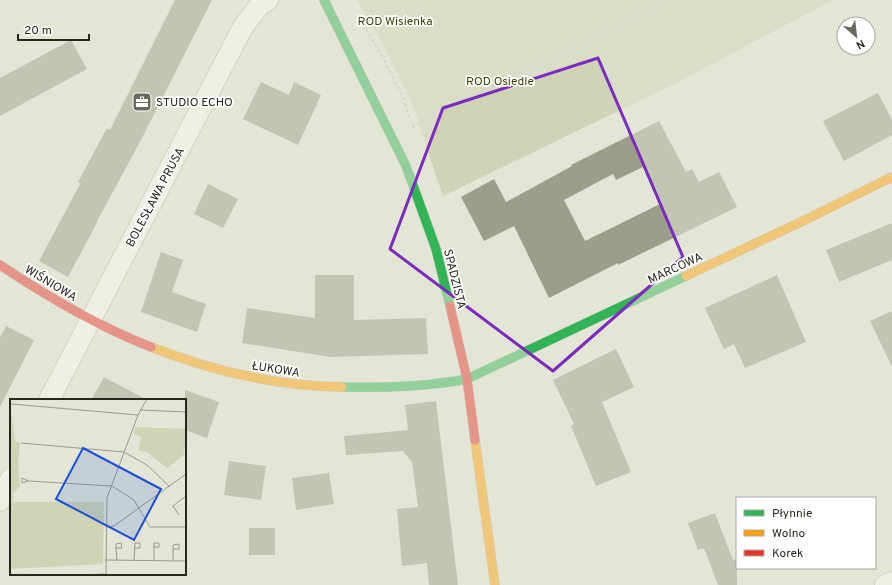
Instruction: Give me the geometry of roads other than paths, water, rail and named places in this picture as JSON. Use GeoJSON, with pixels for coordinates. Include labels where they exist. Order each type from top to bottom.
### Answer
{"type":"FeatureCollection","features":[{"type":"Feature","properties":{"kind":"street","name":"BOLESŁAWA PRUSA"},"geometry":{"type":"LineString","coordinates":[[50,399],[243,27],[260,5],[268,0]]}},
{"type":"Feature","properties":{"kind":"street","name":"SPADZISTA"},"geometry":{"type":"LineString","coordinates":[[324,0],[406,166],[436,249],[467,379],[495,585]]}},
{"type":"Feature","properties":{"kind":"street","name":"MARCOWA"},"geometry":{"type":"LineString","coordinates":[[467,379],[803,221],[892,177]]}},
{"type":"Feature","properties":{"kind":"street","name":"WIŚNIOWA"},"geometry":{"type":"LineString","coordinates":[[0,265],[17,277],[90,321]]}},
{"type":"Feature","properties":{"kind":"street","name":"ŁUKOWA"},"geometry":{"type":"LineString","coordinates":[[90,321],[188,362],[234,374],[280,383],[341,388],[403,386],[467,379]]}},
{"type":"Feature","properties":{"kind":"street"},"geometry":{"type":"LineString","coordinates":[[0,501],[10,480]]}},
{"type":"Feature","properties":{"kind":"street"},"geometry":{"type":"LineString","coordinates":[[885,585],[892,582]]}},
{"type":"Feature","properties":{"kind":"place","name":"STUDIO ECHO"},"geometry":{"type":"Point","coordinates":[142,102]}},
{"type":"Feature","properties":{"kind":"park label","name":"ROD Wisienka"},"geometry":{"type":"Point","coordinates":[395,21]}},
{"type":"Feature","properties":{"kind":"park label","name":"ROD Osiedle"},"geometry":{"type":"Point","coordinates":[500,81]}}]}
